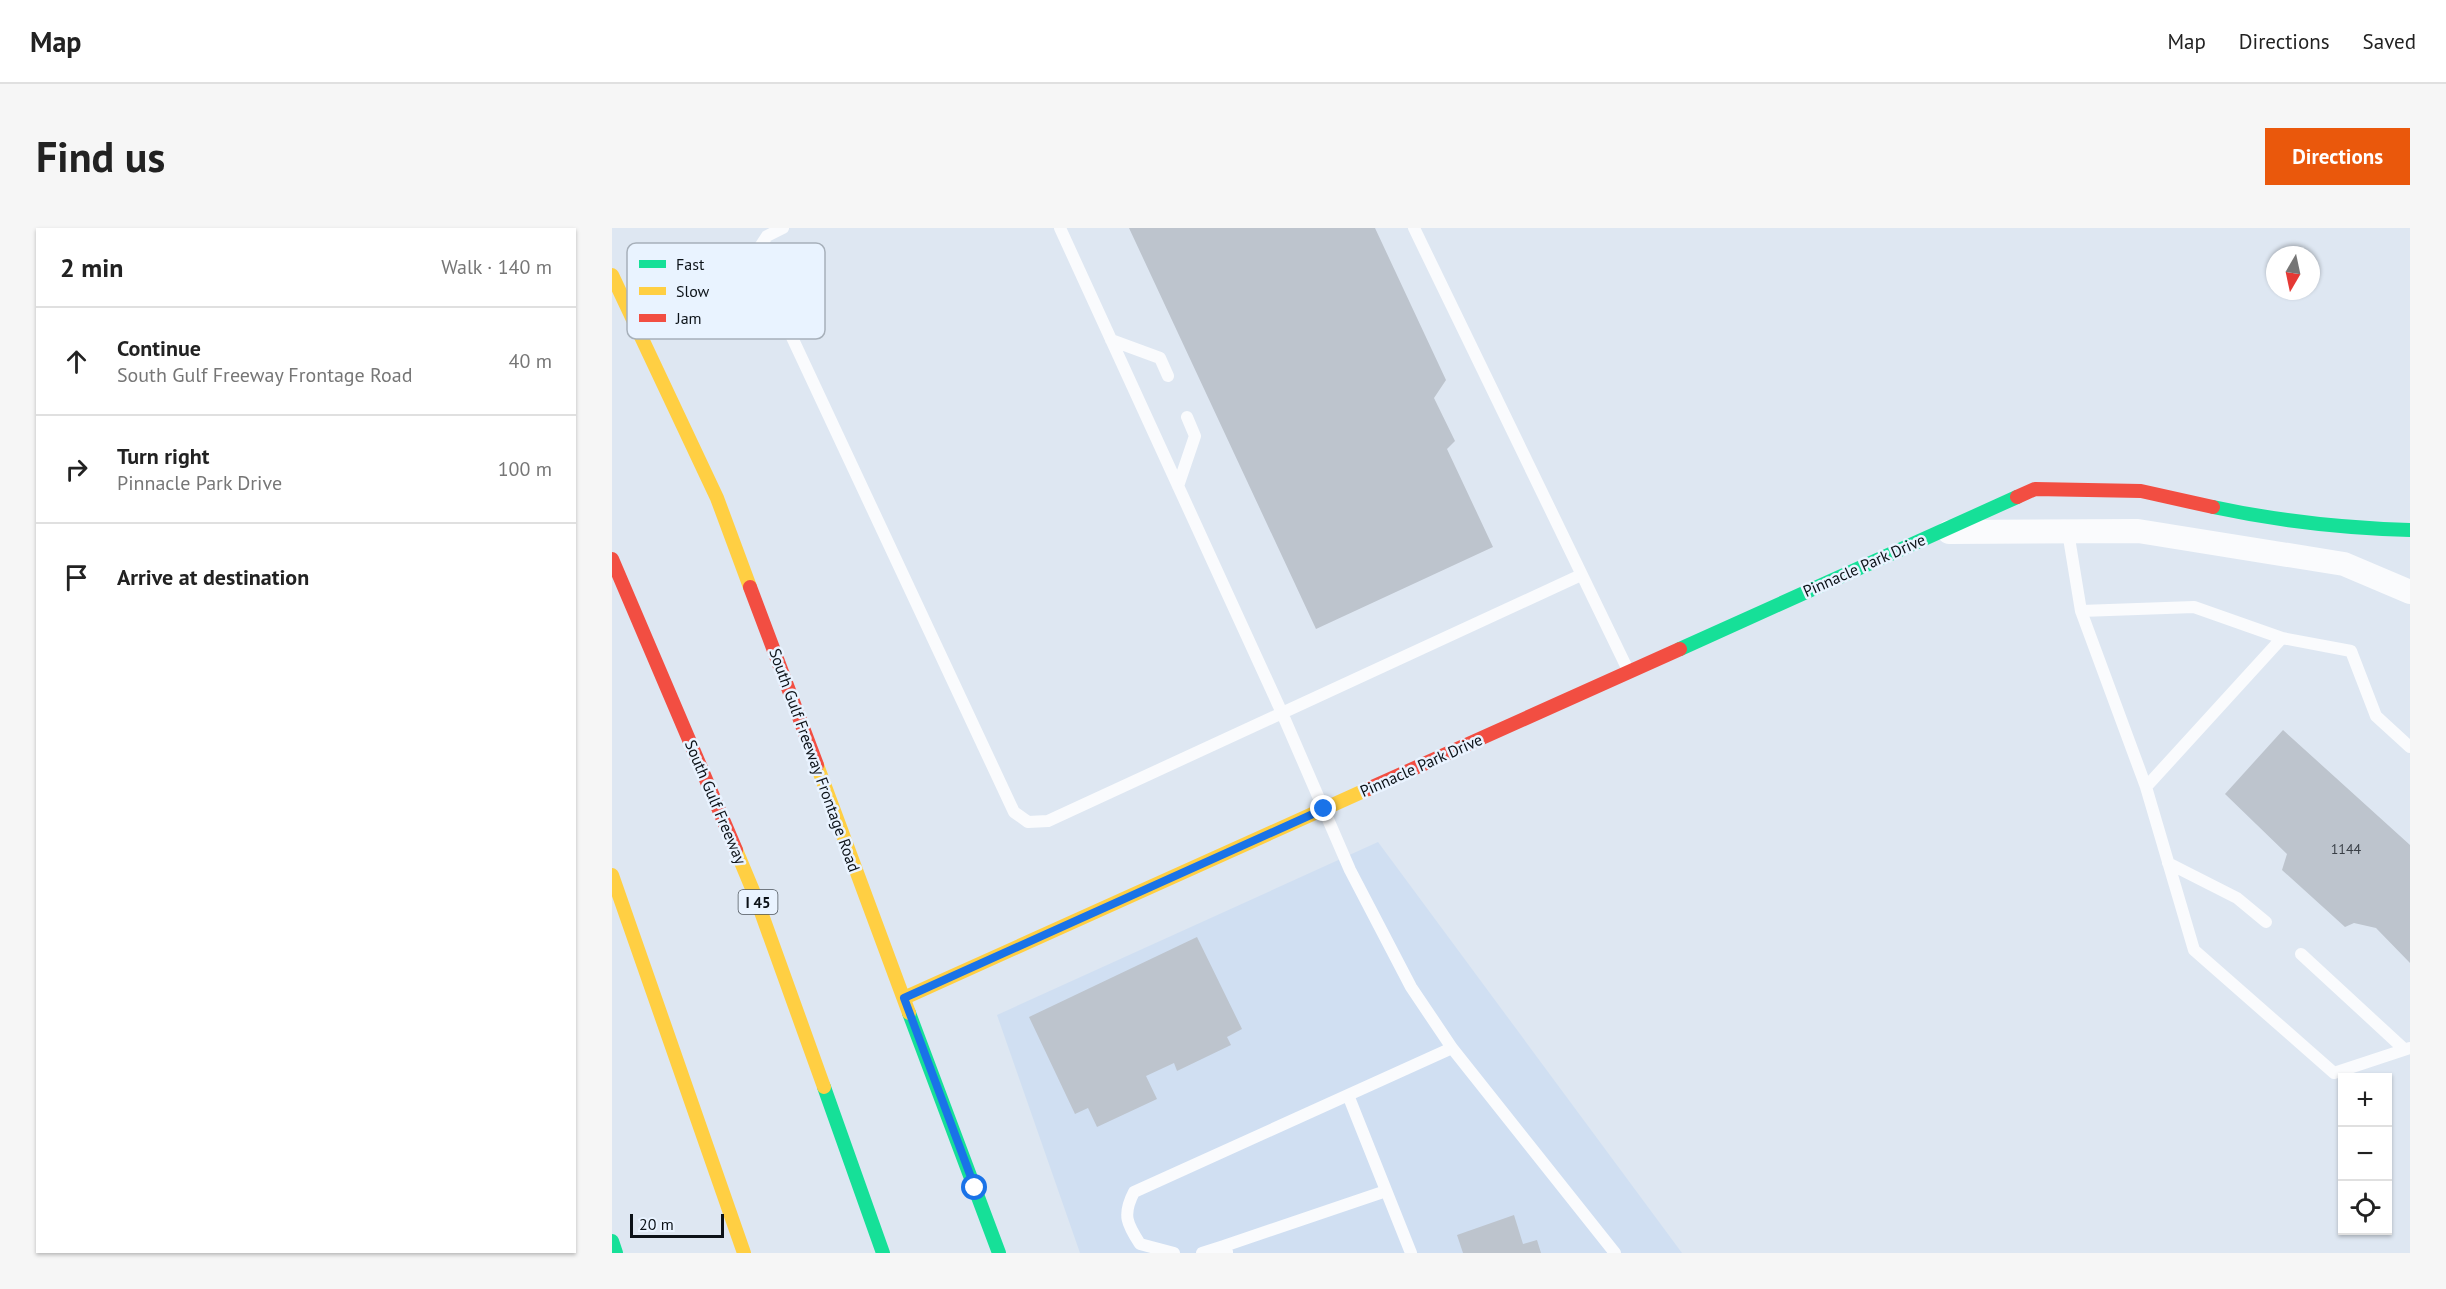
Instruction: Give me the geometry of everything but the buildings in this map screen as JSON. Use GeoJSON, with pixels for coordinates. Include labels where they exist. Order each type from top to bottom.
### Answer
{"type":"FeatureCollection","features":[{"type":"Feature","properties":{"kind":"main road","name":"South Gulf Freeway Frontage Road"},"geometry":{"type":"LineString","coordinates":[[612,275],[627,307]]}},
{"type":"Feature","properties":{"kind":"main road","name":"South Gulf Freeway Frontage Road"},"geometry":{"type":"LineString","coordinates":[[642,339],[717,498],[999,1253]]}},
{"type":"Feature","properties":{"kind":"main road","name":"Pinnacle Park Drive"},"geometry":{"type":"LineString","coordinates":[[904,998],[2035,489],[2141,491],[2270,519],[2368,529],[2410,530]]}},
{"type":"Feature","properties":{"kind":"main road","name":"South Gulf Freeway"},"geometry":{"type":"LineString","coordinates":[[612,559],[756,898],[883,1253]]}},
{"type":"Feature","properties":{"kind":"main road"},"geometry":{"type":"LineString","coordinates":[[612,875],[744,1253]]}},
{"type":"Feature","properties":{"kind":"main road"},"geometry":{"type":"LineString","coordinates":[[612,1241],[616,1253]]}},
{"type":"Feature","properties":{"kind":"street","name":"Pinnacle Park Drive"},"geometry":{"type":"LineString","coordinates":[[1937,532],[2138,531],[2344,564],[2410,592]]}},
{"type":"Feature","properties":{"kind":"lane"},"geometry":{"type":"LineString","coordinates":[[762,243],[767,236],[783,228]]}},
{"type":"Feature","properties":{"kind":"lane"},"geometry":{"type":"LineString","coordinates":[[1060,228],[1282,713],[1350,870],[1411,987],[1452,1048],[1616,1253]]}},
{"type":"Feature","properties":{"kind":"lane"},"geometry":{"type":"LineString","coordinates":[[1414,228],[1628,671]]}},
{"type":"Feature","properties":{"kind":"lane"},"geometry":{"type":"LineString","coordinates":[[793,339],[1014,812],[1028,822],[1048,821],[1581,575]]}},
{"type":"Feature","properties":{"kind":"lane"},"geometry":{"type":"LineString","coordinates":[[1111,340],[1160,358],[1168,376]]}},
{"type":"Feature","properties":{"kind":"lane"},"geometry":{"type":"LineString","coordinates":[[1178,486],[1195,436],[1187,417]]}},
{"type":"Feature","properties":{"kind":"lane"},"geometry":{"type":"LineString","coordinates":[[2068,532],[2081,611],[2146,787],[2194,950],[2334,1073],[2407,1048],[2301,954]]}},
{"type":"Feature","properties":{"kind":"lane"},"geometry":{"type":"LineString","coordinates":[[2081,611],[2194,607],[2282,638],[2351,651],[2376,716],[2410,747]]}},
{"type":"Feature","properties":{"kind":"lane"},"geometry":{"type":"LineString","coordinates":[[2146,787],[2282,638]]}},
{"type":"Feature","properties":{"kind":"lane"},"geometry":{"type":"LineString","coordinates":[[2168,863],[2237,898],[2266,922]]}},
{"type":"Feature","properties":{"kind":"lane"},"geometry":{"type":"LineString","coordinates":[[1174,1253],[1140,1244],[1127,1224],[1127,1205],[1134,1192],[1452,1048]]}},
{"type":"Feature","properties":{"kind":"lane"},"geometry":{"type":"LineString","coordinates":[[1348,1095],[1412,1253]]}},
{"type":"Feature","properties":{"kind":"lane"},"geometry":{"type":"LineString","coordinates":[[1202,1253],[1226,1250],[1386,1191]]}},
{"type":"Feature","properties":{"kind":"shaded area"},"geometry":{"type":"Polygon","coordinates":[[[1378,842],[1682,1253],[1080,1253],[997,1015],[1378,842]]]}},
{"type":"Feature","properties":{"kind":"traffic: fast"},"geometry":{"type":"LineString","coordinates":[[1680,649],[2017,497]]}},
{"type":"Feature","properties":{"kind":"traffic: fast"},"geometry":{"type":"LineString","coordinates":[[2213,507],[2311,523],[2410,530]]}},
{"type":"Feature","properties":{"kind":"traffic: fast"},"geometry":{"type":"LineString","coordinates":[[909,1013],[999,1253]]}},
{"type":"Feature","properties":{"kind":"traffic: fast"},"geometry":{"type":"LineString","coordinates":[[824,1087],[883,1253]]}},
{"type":"Feature","properties":{"kind":"traffic: fast"},"geometry":{"type":"LineString","coordinates":[[612,1241],[616,1253]]}},
{"type":"Feature","properties":{"kind":"traffic: slow"},"geometry":{"type":"LineString","coordinates":[[612,275],[627,307]]}},
{"type":"Feature","properties":{"kind":"traffic: slow"},"geometry":{"type":"LineString","coordinates":[[642,339],[717,498],[750,587]]}},
{"type":"Feature","properties":{"kind":"traffic: slow"},"geometry":{"type":"LineString","coordinates":[[817,765],[909,1013]]}},
{"type":"Feature","properties":{"kind":"traffic: slow"},"geometry":{"type":"LineString","coordinates":[[904,998],[1368,789]]}},
{"type":"Feature","properties":{"kind":"traffic: slow"},"geometry":{"type":"LineString","coordinates":[[736,850],[756,898],[824,1087]]}},
{"type":"Feature","properties":{"kind":"traffic: slow"},"geometry":{"type":"LineString","coordinates":[[612,875],[744,1253]]}},
{"type":"Feature","properties":{"kind":"traffic: jam"},"geometry":{"type":"LineString","coordinates":[[2017,497],[2035,489],[2141,491],[2213,507]]}},
{"type":"Feature","properties":{"kind":"traffic: jam"},"geometry":{"type":"LineString","coordinates":[[612,559],[736,850]]}},
{"type":"Feature","properties":{"kind":"traffic: jam"},"geometry":{"type":"LineString","coordinates":[[750,587],[817,765]]}},
{"type":"Feature","properties":{"kind":"traffic: jam"},"geometry":{"type":"LineString","coordinates":[[1368,789],[1680,649]]}},
{"type":"Feature","properties":{"kind":"route"},"geometry":{"type":"LineString","coordinates":[[975,1188],[904,998],[1324,809]]}}]}
